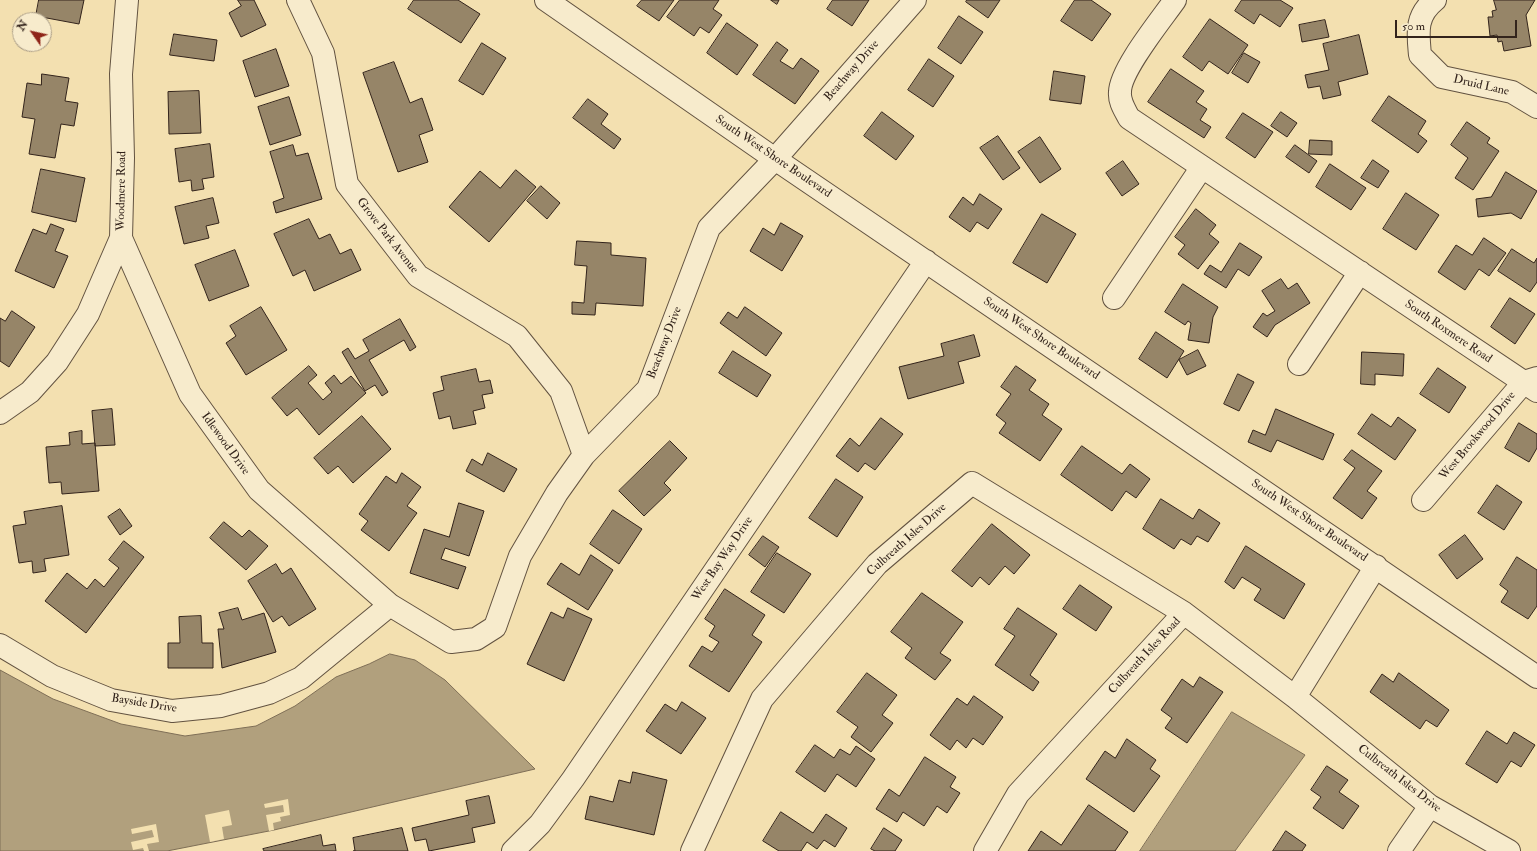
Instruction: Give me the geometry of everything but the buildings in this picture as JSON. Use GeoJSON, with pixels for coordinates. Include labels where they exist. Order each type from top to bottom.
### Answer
{"type":"FeatureCollection","features":[{"type":"Feature","properties":{"kind":"street","name":"Woodmere Road"},"geometry":{"type":"LineString","coordinates":[[0,413],[30,392],[57,362],[88,314],[121,238],[123,158],[121,74],[127,0]]}},
{"type":"Feature","properties":{"kind":"street","name":"Grove Park Avenue"},"geometry":{"type":"LineString","coordinates":[[298,0],[323,53],[347,184],[418,276],[517,336],[561,391],[584,454]]}},
{"type":"Feature","properties":{"kind":"street","name":"South West Shore Boulevard"},"geometry":{"type":"LineString","coordinates":[[546,0],[775,159],[1376,566],[1537,677]]}},
{"type":"Feature","properties":{"kind":"street","name":"Beachway Drive"},"geometry":{"type":"LineString","coordinates":[[390,605],[451,642],[476,639],[495,627],[520,556],[557,493],[584,454],[648,389],[709,228],[775,159],[915,0]]}},
{"type":"Feature","properties":{"kind":"street","name":"South Roxmere Road"},"geometry":{"type":"LineString","coordinates":[[1175,0],[1125,72],[1120,91],[1121,103],[1129,118],[1360,272],[1533,384]]}},
{"type":"Feature","properties":{"kind":"street","name":"Druid Lane"},"geometry":{"type":"LineString","coordinates":[[1435,0],[1426,7],[1418,28],[1420,55],[1442,77],[1512,92],[1537,107]]}},
{"type":"Feature","properties":{"kind":"street"},"geometry":{"type":"LineString","coordinates":[[1114,298],[1202,166]]}},
{"type":"Feature","properties":{"kind":"street","name":"Idlewood Drive"},"geometry":{"type":"LineString","coordinates":[[121,238],[190,394],[259,490],[390,605]]}},
{"type":"Feature","properties":{"kind":"street","name":"West Bay Way Drive"},"geometry":{"type":"LineString","coordinates":[[513,851],[540,824],[573,779],[926,261]]}},
{"type":"Feature","properties":{"kind":"street"},"geometry":{"type":"LineString","coordinates":[[1299,364],[1360,272]]}},
{"type":"Feature","properties":{"kind":"street","name":"West Brookwood Drive"},"geometry":{"type":"LineString","coordinates":[[1423,500],[1533,384]]}},
{"type":"Feature","properties":{"kind":"street","name":"Culbreath Isles Drive"},"geometry":{"type":"LineString","coordinates":[[692,851],[762,699],[877,564],[972,483],[1184,613]]}},
{"type":"Feature","properties":{"kind":"street"},"geometry":{"type":"LineString","coordinates":[[1296,697],[1376,566]]}},
{"type":"Feature","properties":{"kind":"street","name":"Bayside Drive"},"geometry":{"type":"LineString","coordinates":[[0,645],[52,676],[111,700],[172,711],[221,706],[269,693],[301,678],[390,605]]}},
{"type":"Feature","properties":{"kind":"street","name":"Culbreath Isles Road"},"geometry":{"type":"LineString","coordinates":[[985,851],[1018,794],[1184,613],[1296,697]]}},
{"type":"Feature","properties":{"kind":"street","name":"Culbreath Isles Drive"},"geometry":{"type":"LineString","coordinates":[[1296,697],[1430,806],[1509,851]]}},
{"type":"Feature","properties":{"kind":"street"},"geometry":{"type":"LineString","coordinates":[[1399,851],[1430,806]]}},
{"type":"Feature","properties":{"kind":"shaded area"},"geometry":{"type":"Polygon","coordinates":[[[390,654],[415,660],[445,680],[535,769],[274,830],[167,851],[0,851],[0,670],[53,699],[121,724],[185,736],[256,726],[295,706],[336,677],[390,654]]]}},
{"type":"Feature","properties":{"kind":"shaded area"},"geometry":{"type":"Polygon","coordinates":[[[1232,712],[1305,755],[1235,851],[1140,851],[1232,712]]]}},
{"type":"Feature","properties":{"kind":"pier"},"geometry":{"type":"Polygon","coordinates":[[[288,799],[290,815],[280,817],[281,821],[273,823],[274,830],[269,831],[266,815],[284,812],[283,805],[265,808],[264,804],[288,799]]]}},
{"type":"Feature","properties":{"kind":"pier"},"geometry":{"type":"Polygon","coordinates":[[[229,810],[232,825],[222,827],[224,839],[210,842],[205,815],[229,810]]]}},
{"type":"Feature","properties":{"kind":"pier"},"geometry":{"type":"Polygon","coordinates":[[[156,824],[159,842],[147,844],[149,851],[144,851],[143,848],[133,850],[131,842],[154,837],[152,830],[132,834],[131,829],[156,824]]]}}]}
